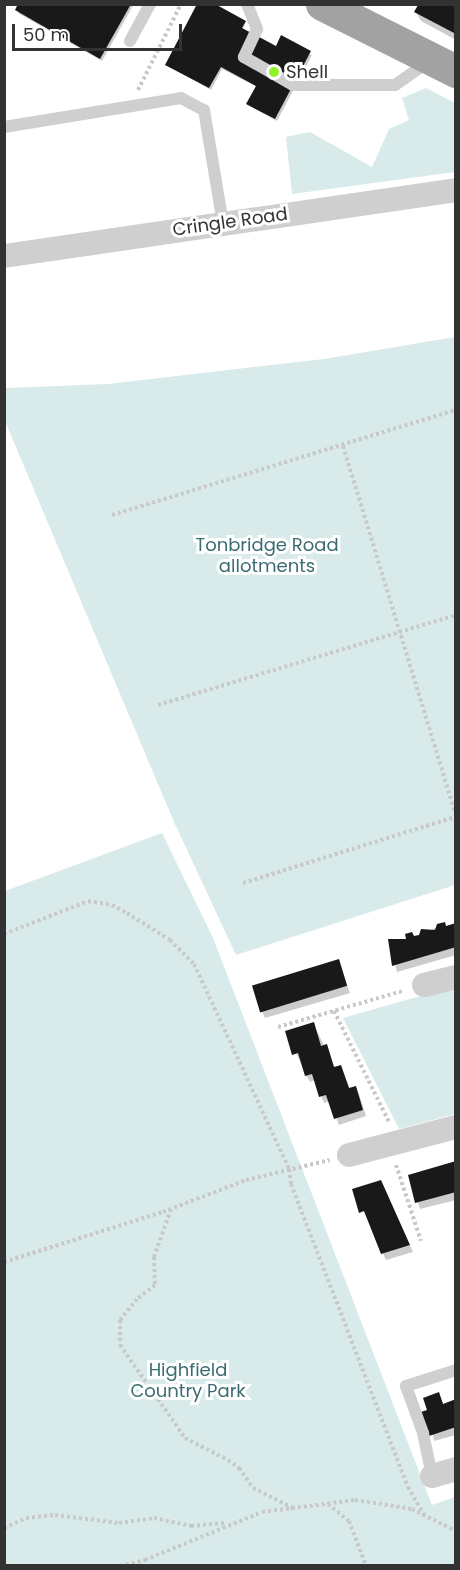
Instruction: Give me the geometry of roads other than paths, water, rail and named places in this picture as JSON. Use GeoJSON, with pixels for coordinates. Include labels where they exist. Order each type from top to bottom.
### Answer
{"type":"FeatureCollection","features":[{"type":"Feature","properties":{"kind":"highway"},"geometry":{"type":"LineString","coordinates":[[322,4],[444,65]]}},
{"type":"Feature","properties":{"kind":"street","name":"Cringle Road"},"geometry":{"type":"LineString","coordinates":[[4,256],[456,190]]}},
{"type":"Feature","properties":{"kind":"street"},"geometry":{"type":"LineString","coordinates":[[424,985],[456,977]]}},
{"type":"Feature","properties":{"kind":"street"},"geometry":{"type":"LineString","coordinates":[[349,1155],[456,1127]]}},
{"type":"Feature","properties":{"kind":"street"},"geometry":{"type":"LineString","coordinates":[[432,1476],[456,1469]]}},
{"type":"Feature","properties":{"kind":"lane"},"geometry":{"type":"LineString","coordinates":[[130,40],[150,4]]}},
{"type":"Feature","properties":{"kind":"lane"},"geometry":{"type":"LineString","coordinates":[[247,4],[257,29],[244,57],[293,85],[395,85],[444,65]]}},
{"type":"Feature","properties":{"kind":"lane"},"geometry":{"type":"LineString","coordinates":[[4,127],[181,98],[204,110],[223,223]]}},
{"type":"Feature","properties":{"kind":"lane"},"geometry":{"type":"LineString","coordinates":[[432,1476],[423,1433],[406,1386],[456,1370]]}},
{"type":"Feature","properties":{"kind":"place","name":"Shell"},"geometry":{"type":"Point","coordinates":[274,72]}},
{"type":"Feature","properties":{"kind":"park label","name":"Tonbridge Road allotments"},"geometry":{"type":"Point","coordinates":[267,556]}},
{"type":"Feature","properties":{"kind":"park label","name":"Highfield Country Park"},"geometry":{"type":"Point","coordinates":[188,1381]}}]}
